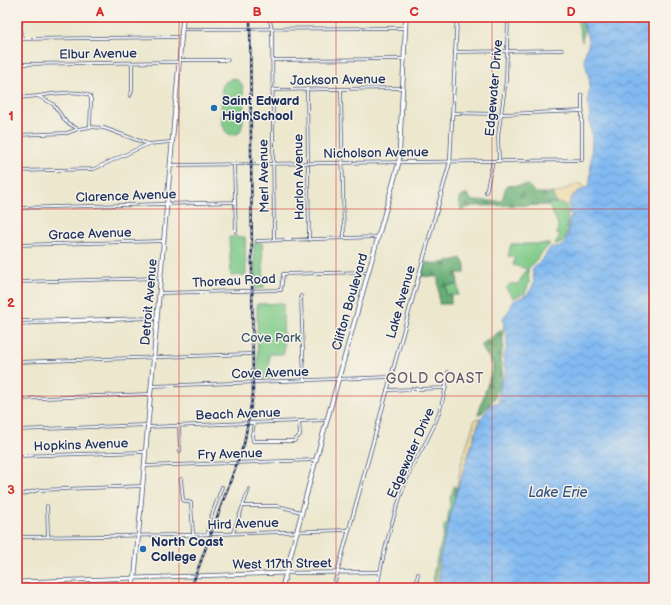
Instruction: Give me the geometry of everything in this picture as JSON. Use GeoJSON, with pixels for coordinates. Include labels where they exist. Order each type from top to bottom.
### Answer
{"type":"FeatureCollection","features":[{"type":"Feature","properties":{"kind":"main road","name":"Detroit Avenue"},"geometry":{"type":"LineString","coordinates":[[132,588],[135,578],[139,535],[183,17]]}},
{"type":"Feature","properties":{"kind":"main road","name":"Clifton Boulevard"},"geometry":{"type":"LineString","coordinates":[[282,588],[301,512],[399,162],[406,17]]}},
{"type":"Feature","properties":{"kind":"main road","name":"West 117th Street"},"geometry":{"type":"LineString","coordinates":[[17,582],[286,573]]}},
{"type":"Feature","properties":{"kind":"street"},"geometry":{"type":"LineString","coordinates":[[17,120],[19,64],[18,39],[21,17]]}},
{"type":"Feature","properties":{"kind":"street","name":"Merl Avenue"},"geometry":{"type":"LineString","coordinates":[[269,17],[272,29],[274,240]]}},
{"type":"Feature","properties":{"kind":"street","name":"Lake Avenue"},"geometry":{"type":"LineString","coordinates":[[333,588],[386,390],[450,162],[457,17]]}},
{"type":"Feature","properties":{"kind":"street","name":"Edgewater Drive"},"geometry":{"type":"LineString","coordinates":[[499,160],[498,136],[506,80],[508,17]]}},
{"type":"Feature","properties":{"kind":"street"},"geometry":{"type":"LineString","coordinates":[[182,29],[406,28]]}},
{"type":"Feature","properties":{"kind":"street"},"geometry":{"type":"LineString","coordinates":[[18,39],[182,37]]}},
{"type":"Feature","properties":{"kind":"street"},"geometry":{"type":"LineString","coordinates":[[455,52],[562,50]]}},
{"type":"Feature","properties":{"kind":"street"},"geometry":{"type":"LineString","coordinates":[[272,60],[404,59]]}},
{"type":"Feature","properties":{"kind":"street","name":"Elbur Avenue"},"geometry":{"type":"LineString","coordinates":[[19,64],[228,60]]}},
{"type":"Feature","properties":{"kind":"street"},"geometry":{"type":"LineString","coordinates":[[130,96],[132,91],[132,63]]}},
{"type":"Feature","properties":{"kind":"street","name":"Jackson Avenue"},"geometry":{"type":"LineString","coordinates":[[272,90],[403,88]]}},
{"type":"Feature","properties":{"kind":"street","name":"Harlon Avenue"},"geometry":{"type":"LineString","coordinates":[[307,89],[309,240]]}},
{"type":"Feature","properties":{"kind":"street"},"geometry":{"type":"LineString","coordinates":[[341,89],[344,238]]}},
{"type":"Feature","properties":{"kind":"street"},"geometry":{"type":"LineString","coordinates":[[18,98],[48,94],[86,93],[90,96],[91,100],[90,127]]}},
{"type":"Feature","properties":{"kind":"street"},"geometry":{"type":"LineString","coordinates":[[48,94],[48,101]]}},
{"type":"Feature","properties":{"kind":"street"},"geometry":{"type":"LineString","coordinates":[[452,113],[500,114],[583,111],[582,95]]}},
{"type":"Feature","properties":{"kind":"street"},"geometry":{"type":"LineString","coordinates":[[38,96],[53,104],[71,126],[78,129]]}},
{"type":"Feature","properties":{"kind":"street","name":"Nicholson Avenue"},"geometry":{"type":"LineString","coordinates":[[170,166],[499,160],[582,160],[583,111]]}},
{"type":"Feature","properties":{"kind":"street"},"geometry":{"type":"LineString","coordinates":[[70,132],[71,126]]}},
{"type":"Feature","properties":{"kind":"street"},"geometry":{"type":"LineString","coordinates":[[17,135],[70,132],[90,127],[114,130],[148,144]]}},
{"type":"Feature","properties":{"kind":"street"},"geometry":{"type":"LineString","coordinates":[[17,171],[94,169],[148,144],[173,142]]}},
{"type":"Feature","properties":{"kind":"street"},"geometry":{"type":"LineString","coordinates":[[486,192],[493,161]]}},
{"type":"Feature","properties":{"kind":"street"},"geometry":{"type":"LineString","coordinates":[[234,165],[236,232]]}},
{"type":"Feature","properties":{"kind":"street","name":"Clarence Avenue"},"geometry":{"type":"LineString","coordinates":[[17,208],[235,202]]}},
{"type":"Feature","properties":{"kind":"street"},"geometry":{"type":"LineString","coordinates":[[257,241],[378,237]]}},
{"type":"Feature","properties":{"kind":"street","name":"Grace Avenue"},"geometry":{"type":"LineString","coordinates":[[17,245],[164,241]]}},
{"type":"Feature","properties":{"kind":"street","name":"Thoreau Road"},"geometry":{"type":"LineString","coordinates":[[159,293],[281,290],[283,274],[368,272]]}},
{"type":"Feature","properties":{"kind":"street"},"geometry":{"type":"LineString","coordinates":[[17,282],[160,278]]}},
{"type":"Feature","properties":{"kind":"street"},"geometry":{"type":"LineString","coordinates":[[301,296],[304,380]]}},
{"type":"Feature","properties":{"kind":"street"},"geometry":{"type":"LineString","coordinates":[[17,322],[68,322],[138,318]]}},
{"type":"Feature","properties":{"kind":"street"},"geometry":{"type":"LineString","coordinates":[[17,322],[68,319],[157,318]]}},
{"type":"Feature","properties":{"kind":"street"},"geometry":{"type":"LineString","coordinates":[[17,362],[250,354]]}},
{"type":"Feature","properties":{"kind":"street","name":"Edgewater Drive"},"geometry":{"type":"LineString","coordinates":[[377,588],[401,496],[410,472],[435,424],[446,388],[448,372]]}},
{"type":"Feature","properties":{"kind":"street","name":"Cove Avenue"},"geometry":{"type":"LineString","coordinates":[[152,386],[390,377]]}},
{"type":"Feature","properties":{"kind":"street"},"geometry":{"type":"LineString","coordinates":[[386,390],[446,388]]}},
{"type":"Feature","properties":{"kind":"street"},"geometry":{"type":"LineString","coordinates":[[17,399],[151,394]]}},
{"type":"Feature","properties":{"kind":"street","name":"Beach Avenue"},"geometry":{"type":"LineString","coordinates":[[17,430],[179,426],[328,420]]}},
{"type":"Feature","properties":{"kind":"street"},"geometry":{"type":"LineString","coordinates":[[254,423],[252,436],[256,442],[296,441],[300,435],[299,421]]}},
{"type":"Feature","properties":{"kind":"street"},"geometry":{"type":"LineString","coordinates":[[179,426],[180,451]]}},
{"type":"Feature","properties":{"kind":"street","name":"Hopkins Avenue"},"geometry":{"type":"LineString","coordinates":[[17,456],[146,452]]}},
{"type":"Feature","properties":{"kind":"street","name":"Fry Avenue"},"geometry":{"type":"LineString","coordinates":[[145,466],[316,460]]}},
{"type":"Feature","properties":{"kind":"street"},"geometry":{"type":"LineString","coordinates":[[181,479],[183,500],[191,502],[193,534]]}},
{"type":"Feature","properties":{"kind":"street"},"geometry":{"type":"LineString","coordinates":[[17,496],[38,490],[143,486]]}},
{"type":"Feature","properties":{"kind":"street"},"geometry":{"type":"LineString","coordinates":[[208,534],[209,522],[222,487]]}},
{"type":"Feature","properties":{"kind":"street"},"geometry":{"type":"LineString","coordinates":[[233,533],[249,489]]}},
{"type":"Feature","properties":{"kind":"street"},"geometry":{"type":"LineString","coordinates":[[47,506],[48,536]]}},
{"type":"Feature","properties":{"kind":"street"},"geometry":{"type":"LineString","coordinates":[[243,506],[278,506],[301,512]]}},
{"type":"Feature","properties":{"kind":"street","name":"Hird Avenue"},"geometry":{"type":"LineString","coordinates":[[17,537],[348,530]]}},
{"type":"Feature","properties":{"kind":"street","name":"West 117th Street"},"geometry":{"type":"LineString","coordinates":[[286,573],[380,572]]}},
{"type":"Feature","properties":{"kind":"street"},"geometry":{"type":"LineString","coordinates":[[415,588],[418,574]]}},
{"type":"Feature","properties":{"kind":"green space"},"geometry":{"type":"Polygon","coordinates":[[[577,17],[581,17],[584,29],[582,42],[577,17]]]}},
{"type":"Feature","properties":{"kind":"green space"},"geometry":{"type":"Polygon","coordinates":[[[232,78],[238,80],[242,85],[244,102],[241,130],[239,133],[232,135],[227,132],[224,127],[221,111],[222,88],[224,83],[232,78]]]}},
{"type":"Feature","properties":{"kind":"green space"},"geometry":{"type":"Polygon","coordinates":[[[528,185],[536,193],[552,193],[557,203],[548,203],[548,205],[473,206],[461,210],[459,198],[467,194],[472,201],[502,201],[506,186],[528,185]]]}},
{"type":"Feature","properties":{"kind":"green space"},"geometry":{"type":"Polygon","coordinates":[[[548,203],[565,204],[568,224],[566,235],[562,243],[555,244],[560,235],[556,234],[558,230],[557,222],[548,203]]]}},
{"type":"Feature","properties":{"kind":"green space"},"geometry":{"type":"Polygon","coordinates":[[[229,237],[245,237],[246,275],[231,276],[229,237]]]}},
{"type":"Feature","properties":{"kind":"green space"},"geometry":{"type":"Polygon","coordinates":[[[254,243],[262,243],[264,288],[255,289],[254,243]]]}},
{"type":"Feature","properties":{"kind":"green space"},"geometry":{"type":"Polygon","coordinates":[[[511,244],[550,244],[528,269],[529,283],[525,293],[513,298],[506,288],[510,284],[518,284],[527,269],[513,265],[515,258],[508,256],[511,244]]]}},
{"type":"Feature","properties":{"kind":"green space"},"geometry":{"type":"Polygon","coordinates":[[[461,258],[465,265],[465,273],[457,273],[458,285],[446,285],[446,295],[451,295],[451,304],[439,304],[438,277],[421,276],[425,262],[448,262],[461,258]]]}},
{"type":"Feature","properties":{"kind":"green space"},"geometry":{"type":"Polygon","coordinates":[[[446,285],[458,285],[458,295],[446,295],[446,285]]]}},
{"type":"Feature","properties":{"kind":"green space","name":"Cove Park"},"geometry":{"type":"Polygon","coordinates":[[[283,303],[284,354],[269,354],[269,379],[258,379],[257,304],[283,303]]]}},
{"type":"Feature","properties":{"kind":"green space"},"geometry":{"type":"Polygon","coordinates":[[[503,329],[503,347],[500,360],[503,373],[495,398],[482,413],[478,414],[493,367],[482,347],[482,344],[503,329]]]}},
{"type":"Feature","properties":{"kind":"green space"},"geometry":{"type":"Polygon","coordinates":[[[454,486],[456,487],[454,500],[439,562],[435,588],[433,588],[434,569],[444,533],[444,525],[447,525],[451,494],[454,486]]]}},
{"type":"Feature","properties":{"kind":"sand"},"geometry":{"type":"Polygon","coordinates":[[[577,184],[582,184],[585,188],[573,195],[569,205],[557,203],[552,193],[557,193],[577,184]]]}},
{"type":"Feature","properties":{"kind":"sand"},"geometry":{"type":"Polygon","coordinates":[[[475,419],[480,419],[455,497],[461,463],[475,419]]]}},
{"type":"Feature","properties":{"kind":"sand"},"geometry":{"type":"Polygon","coordinates":[[[440,556],[438,588],[435,588],[437,567],[440,556]]]}},
{"type":"Feature","properties":{"kind":"water","name":"Lake Erie"},"geometry":{"type":"Polygon","coordinates":[[[581,17],[654,17],[654,588],[438,588],[440,556],[455,497],[479,422],[491,404],[505,401],[498,400],[501,383],[506,372],[503,357],[507,348],[507,335],[504,328],[503,318],[511,308],[512,302],[531,290],[534,281],[533,268],[543,259],[551,247],[558,248],[564,245],[568,234],[570,217],[573,216],[569,213],[569,203],[576,193],[588,187],[590,183],[592,141],[588,99],[590,82],[584,58],[589,42],[581,17]]]}},
{"type":"Feature","properties":{"kind":"railway"},"geometry":{"type":"LineString","coordinates":[[191,588],[244,444],[253,394],[250,17]]}},
{"type":"Feature","properties":{"kind":"place","name":"Saint Edward High School"},"geometry":{"type":"Point","coordinates":[214,108]}},
{"type":"Feature","properties":{"kind":"place","name":"North Coast College"},"geometry":{"type":"Point","coordinates":[143,549]}},
{"type":"Feature","properties":{"kind":"district","name":"GOLD COAST"},"geometry":{"type":"Point","coordinates":[435,378]}}]}
